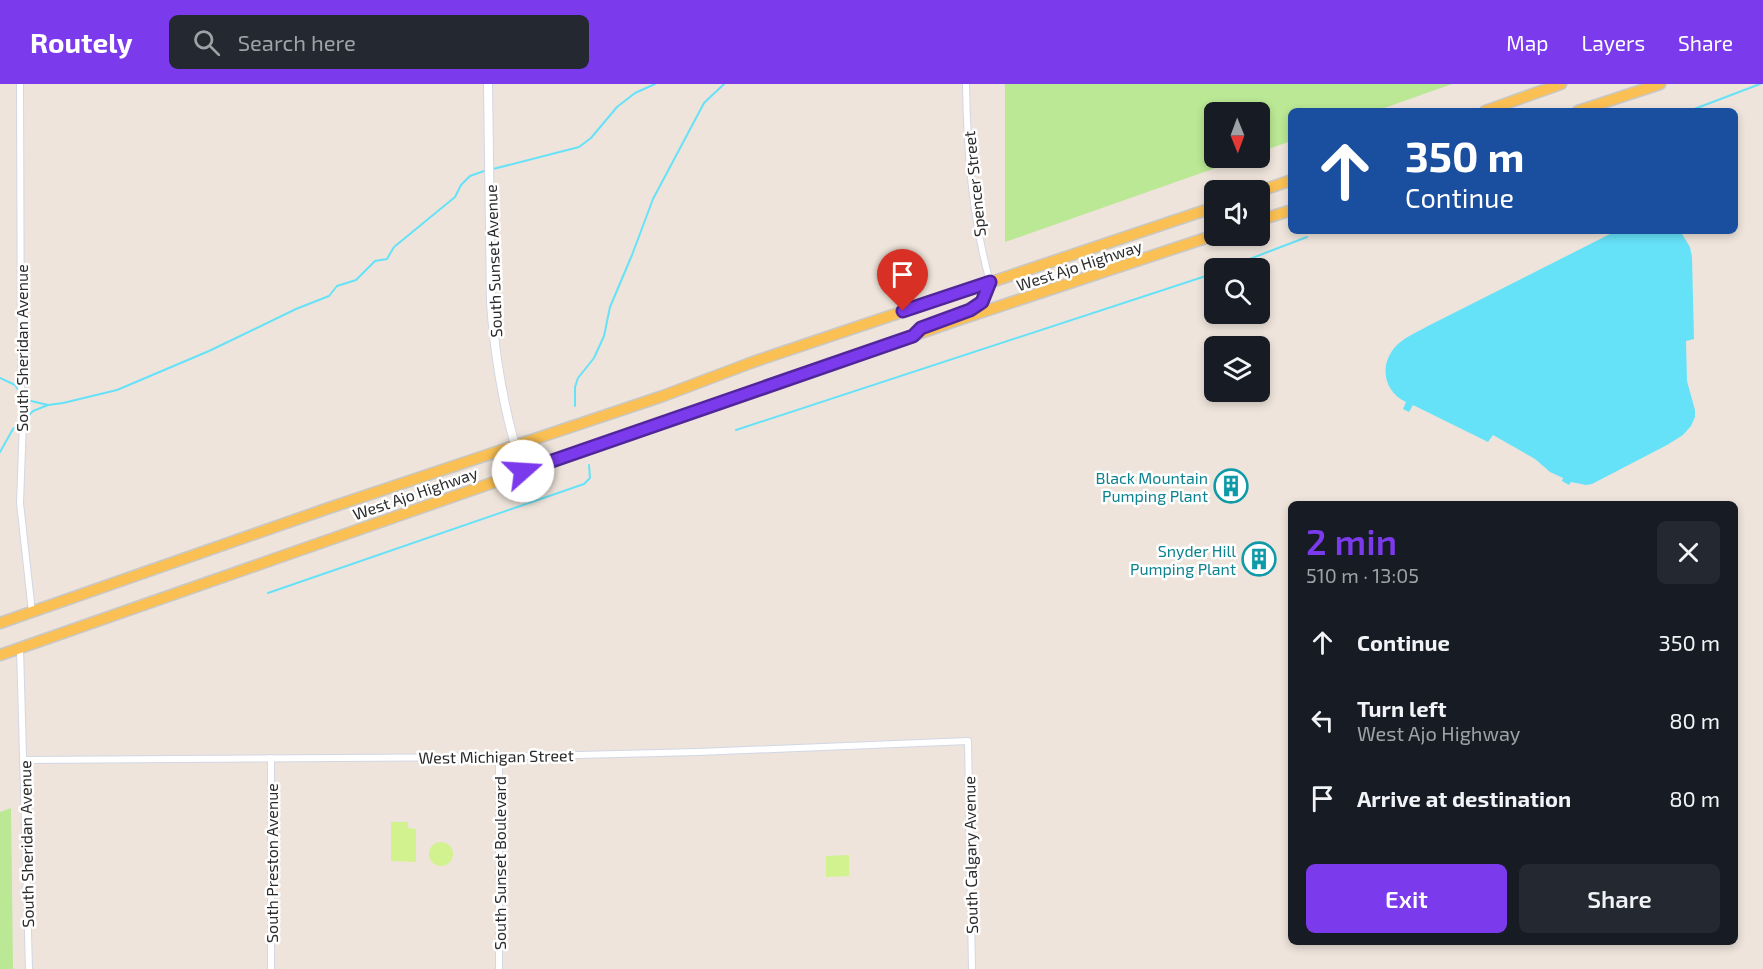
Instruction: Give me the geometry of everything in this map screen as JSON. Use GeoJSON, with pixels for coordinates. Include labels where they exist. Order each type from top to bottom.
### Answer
{"type":"FeatureCollection","features":[{"type":"Feature","properties":{"kind":"main road"},"geometry":{"type":"LineString","coordinates":[[1493,108],[1561,84]]}},
{"type":"Feature","properties":{"kind":"main road"},"geometry":{"type":"LineString","coordinates":[[1587,108],[1660,84]]}},
{"type":"Feature","properties":{"kind":"main road"},"geometry":{"type":"LineString","coordinates":[[1270,188],[1288,181]]}},
{"type":"Feature","properties":{"kind":"main road","name":"West Ajo Highway"},"geometry":{"type":"LineString","coordinates":[[0,623],[315,512],[663,396],[753,362],[1204,211]]}},
{"type":"Feature","properties":{"kind":"main road"},"geometry":{"type":"LineString","coordinates":[[1270,217],[1288,211]]}},
{"type":"Feature","properties":{"kind":"main road","name":"West Ajo Highway"},"geometry":{"type":"LineString","coordinates":[[0,655],[913,336],[1204,239]]}},
{"type":"Feature","properties":{"kind":"main road"},"geometry":{"type":"LineString","coordinates":[[913,336],[921,328],[970,310],[982,302],[990,282]]}},
{"type":"Feature","properties":{"kind":"street","name":"South Sheridan Avenue"},"geometry":{"type":"LineString","coordinates":[[20,84],[22,421],[20,503],[32,612]]}},
{"type":"Feature","properties":{"kind":"street","name":"South Sunset Avenue"},"geometry":{"type":"LineString","coordinates":[[488,84],[493,332],[510,433],[523,471]]}},
{"type":"Feature","properties":{"kind":"street","name":"Spencer Street"},"geometry":{"type":"LineString","coordinates":[[966,84],[971,192],[978,235],[990,282]]}},
{"type":"Feature","properties":{"kind":"street","name":"South Sheridan Avenue"},"geometry":{"type":"LineString","coordinates":[[20,648],[29,969]]}},
{"type":"Feature","properties":{"kind":"street","name":"West Michigan Street"},"geometry":{"type":"LineString","coordinates":[[24,760],[499,757],[698,753],[968,741]]}},
{"type":"Feature","properties":{"kind":"street","name":"South Calgary Avenue"},"geometry":{"type":"LineString","coordinates":[[968,741],[972,969]]}},
{"type":"Feature","properties":{"kind":"street","name":"South Sunset Boulevard"},"geometry":{"type":"LineString","coordinates":[[499,757],[499,969]]}},
{"type":"Feature","properties":{"kind":"street","name":"South Preston Avenue"},"geometry":{"type":"LineString","coordinates":[[271,758],[271,969]]}},
{"type":"Feature","properties":{"kind":"green space"},"geometry":{"type":"Polygon","coordinates":[[[1005,84],[1452,84],[1384,108],[1288,108],[1288,142],[1270,148],[1270,102],[1204,102],[1204,168],[1216,168],[1005,242],[1005,84]]]}},
{"type":"Feature","properties":{"kind":"green space"},"geometry":{"type":"Polygon","coordinates":[[[11,808],[13,969],[0,969],[0,812],[11,808]]]}},
{"type":"Feature","properties":{"kind":"green space"},"geometry":{"type":"Polygon","coordinates":[[[391,822],[408,822],[408,828],[416,829],[416,862],[391,861],[391,822]]]}},
{"type":"Feature","properties":{"kind":"green space"},"geometry":{"type":"Polygon","coordinates":[[[441,842],[450,845],[453,854],[450,863],[441,866],[432,863],[429,854],[432,845],[441,842]]]}},
{"type":"Feature","properties":{"kind":"green space"},"geometry":{"type":"Polygon","coordinates":[[[849,855],[849,876],[826,877],[826,856],[849,855]]]}},
{"type":"Feature","properties":{"kind":"water"},"geometry":{"type":"Polygon","coordinates":[[[1610,234],[1682,234],[1690,247],[1692,257],[1694,339],[1686,341],[1687,381],[1695,417],[1683,435],[1667,445],[1592,484],[1571,482],[1569,485],[1562,481],[1563,478],[1550,472],[1535,459],[1493,435],[1488,442],[1413,405],[1409,412],[1403,409],[1406,402],[1392,391],[1388,384],[1386,368],[1388,360],[1398,344],[1426,327],[1610,234]]]}},
{"type":"Feature","properties":{"kind":"waterway"},"geometry":{"type":"LineString","coordinates":[[493,169],[579,147],[591,138],[617,107],[635,93],[655,84]]}},
{"type":"Feature","properties":{"kind":"waterway"},"geometry":{"type":"LineString","coordinates":[[575,406],[575,387],[578,378],[594,358],[604,336],[610,307],[653,199],[704,103],[724,84]]}},
{"type":"Feature","properties":{"kind":"waterway"},"geometry":{"type":"LineString","coordinates":[[1697,108],[1760,84]]}},
{"type":"Feature","properties":{"kind":"waterway"},"geometry":{"type":"LineString","coordinates":[[25,398],[48,405],[117,390],[329,296],[337,286],[356,280],[375,261],[387,259],[394,247],[455,197],[461,185],[470,176],[487,170]]}},
{"type":"Feature","properties":{"kind":"waterway"},"geometry":{"type":"LineString","coordinates":[[1252,258],[1307,237]]}},
{"type":"Feature","properties":{"kind":"waterway"},"geometry":{"type":"LineString","coordinates":[[736,430],[1204,277]]}},
{"type":"Feature","properties":{"kind":"waterway"},"geometry":{"type":"LineString","coordinates":[[0,378],[15,385],[19,391]]}},
{"type":"Feature","properties":{"kind":"waterway"},"geometry":{"type":"LineString","coordinates":[[25,419],[33,411],[48,405]]}},
{"type":"Feature","properties":{"kind":"waterway"},"geometry":{"type":"LineString","coordinates":[[0,452],[13,429],[21,423]]}},
{"type":"Feature","properties":{"kind":"waterway"},"geometry":{"type":"LineString","coordinates":[[268,593],[584,484],[590,478],[589,465]]}},
{"type":"Feature","properties":{"kind":"place","name":"Black Mountain Pumping Plant"},"geometry":{"type":"Point","coordinates":[1231,486]}},
{"type":"Feature","properties":{"kind":"place","name":"Snyder Hill Pumping Plant"},"geometry":{"type":"Point","coordinates":[1259,559]}},
{"type":"Feature","properties":{"kind":"route"},"geometry":{"type":"LineString","coordinates":[[523,471],[913,336],[921,328],[970,310],[982,302],[990,282],[903,311]]}}]}
